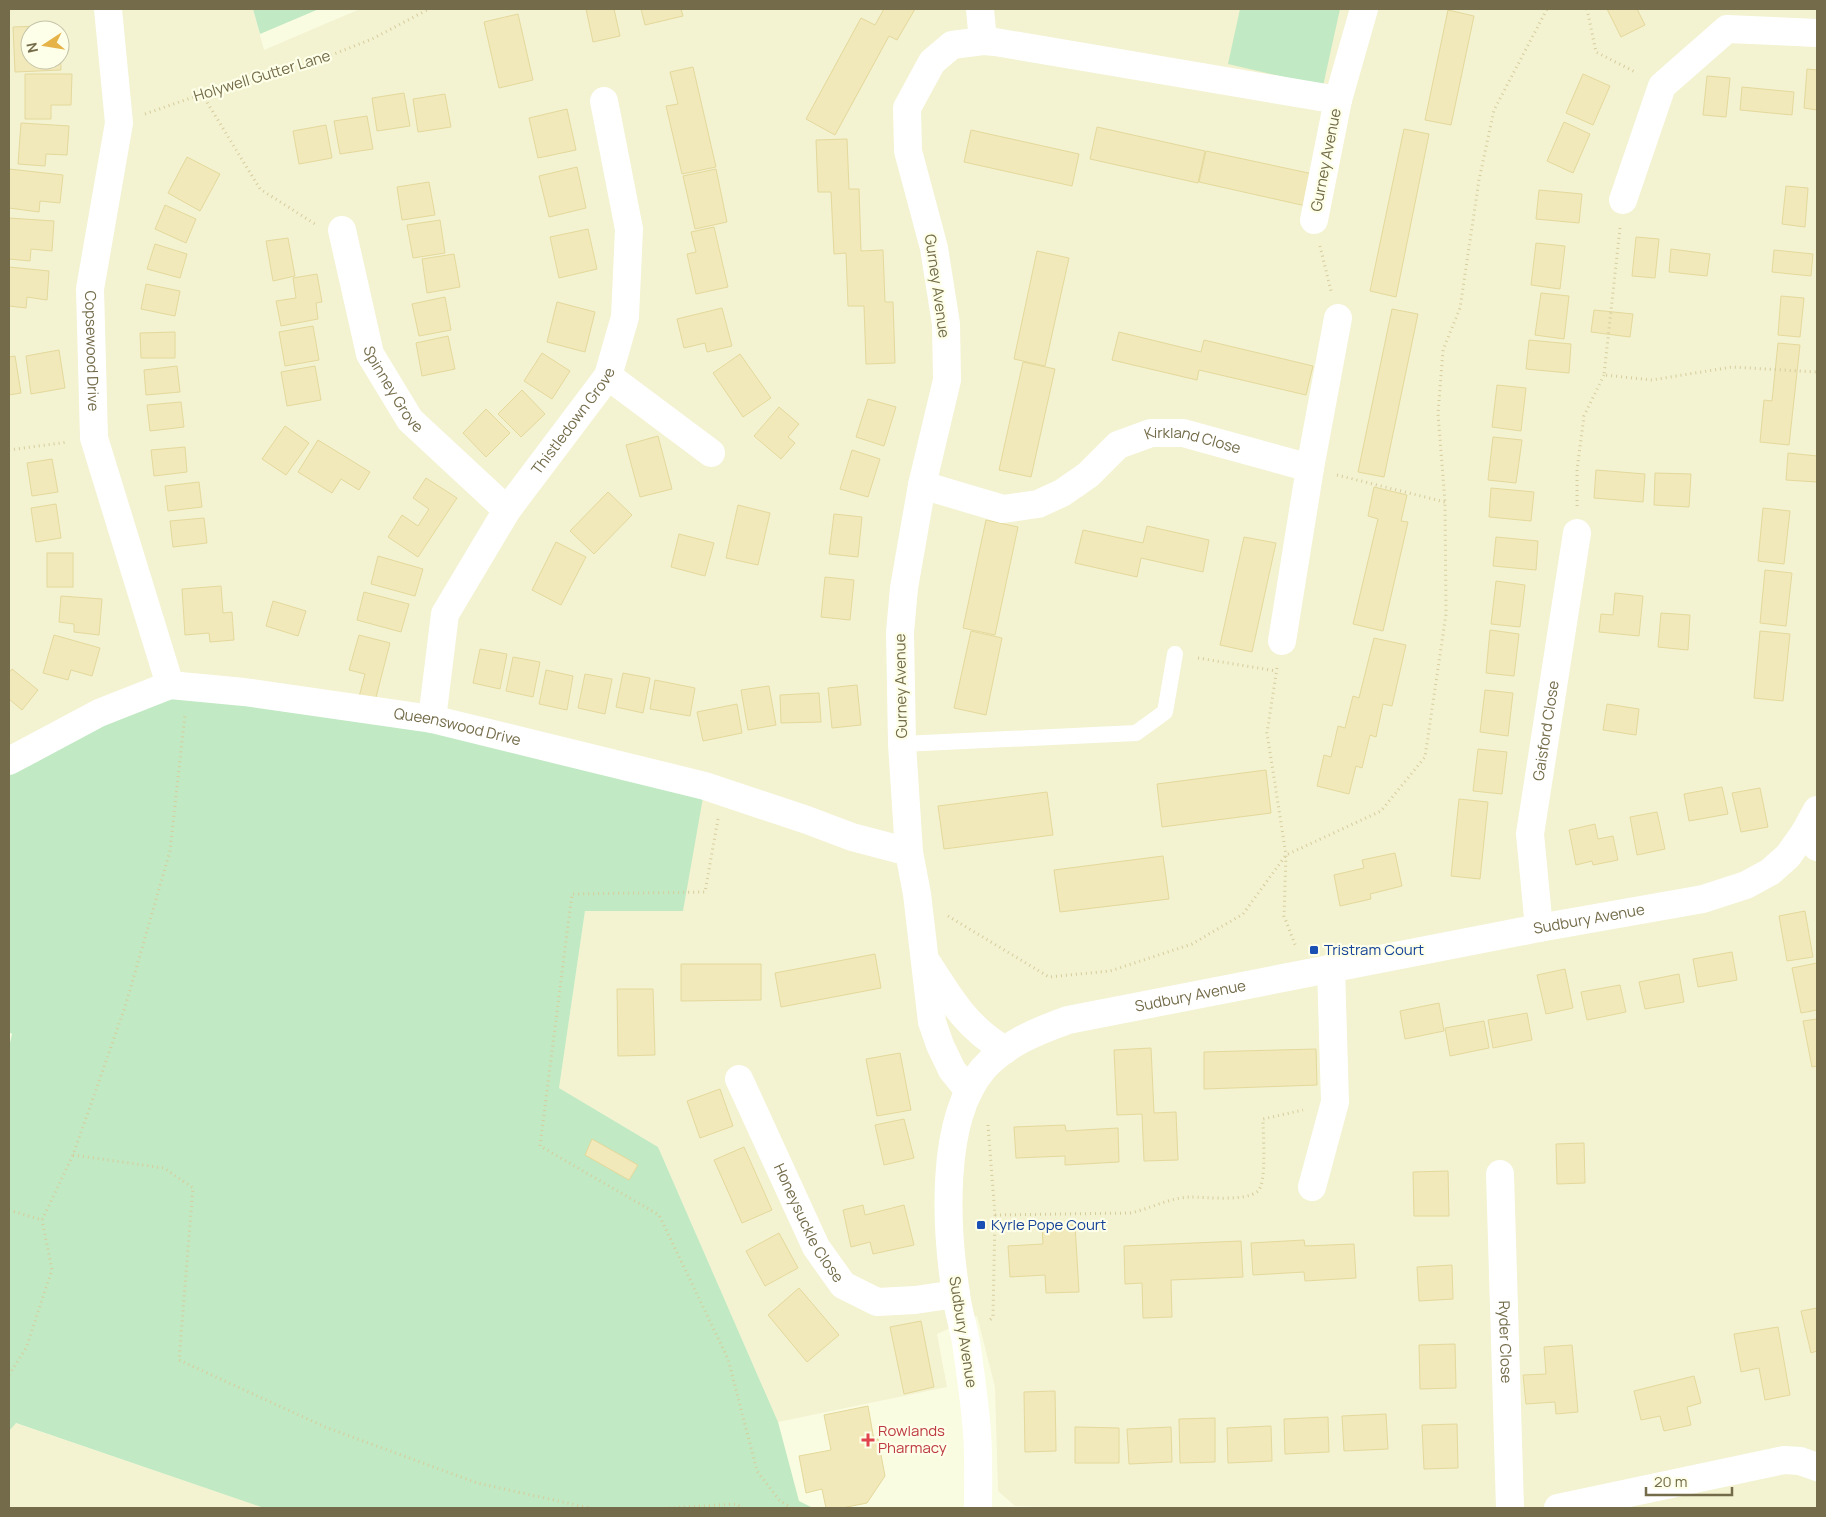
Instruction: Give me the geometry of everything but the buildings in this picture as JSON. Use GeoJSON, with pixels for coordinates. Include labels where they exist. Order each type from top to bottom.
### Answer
{"type":"FeatureCollection","features":[{"type":"Feature","properties":{"kind":"street","name":"Copsewood Drive"},"geometry":{"type":"LineString","coordinates":[[108,9],[119,123],[90,289],[94,438],[179,686]]}},
{"type":"Feature","properties":{"kind":"street"},"geometry":{"type":"LineString","coordinates":[[980,9],[983,41]]}},
{"type":"Feature","properties":{"kind":"street","name":"Gurney Avenue"},"geometry":{"type":"LineString","coordinates":[[1314,220],[1338,100],[1364,9]]}},
{"type":"Feature","properties":{"kind":"street"},"geometry":{"type":"LineString","coordinates":[[1622,200],[1662,86],[1727,29],[1817,34]]}},
{"type":"Feature","properties":{"kind":"street","name":"Gurney Avenue"},"geometry":{"type":"LineString","coordinates":[[969,1091],[952,1070],[932,1022],[917,894],[909,852],[902,744],[900,632],[904,588],[922,485],[947,380],[946,324],[934,248],[908,151],[907,108],[932,62],[952,45],[983,41],[1338,100]]}},
{"type":"Feature","properties":{"kind":"street","name":"Thistledown Grove"},"geometry":{"type":"LineString","coordinates":[[432,719],[445,614],[507,510],[608,376],[625,317],[629,229],[604,101]]}},
{"type":"Feature","properties":{"kind":"street","name":"Spinney Grove"},"geometry":{"type":"LineString","coordinates":[[342,230],[370,354],[410,420],[507,510]]}},
{"type":"Feature","properties":{"kind":"street"},"geometry":{"type":"LineString","coordinates":[[1282,642],[1310,468],[1338,318]]}},
{"type":"Feature","properties":{"kind":"street"},"geometry":{"type":"LineString","coordinates":[[608,376],[711,453]]}},
{"type":"Feature","properties":{"kind":"street","name":"Kirkland Close"},"geometry":{"type":"LineString","coordinates":[[922,485],[1003,509],[1038,504],[1062,493],[1088,475],[1118,445],[1151,433],[1183,433],[1310,468]]}},
{"type":"Feature","properties":{"kind":"street","name":"Gaisford Close"},"geometry":{"type":"LineString","coordinates":[[1539,928],[1530,834],[1577,533]]}},
{"type":"Feature","properties":{"kind":"street","name":"Queenswood Drive"},"geometry":{"type":"LineString","coordinates":[[9,761],[99,714],[179,686],[244,692],[432,719],[705,786],[852,837],[909,852]]}},
{"type":"Feature","properties":{"kind":"street","name":"Sudbury Avenue"},"geometry":{"type":"LineString","coordinates":[[978,1508],[977,1432],[967,1347],[956,1294],[949,1224],[950,1165],[957,1126],[969,1091],[983,1069],[1005,1050],[1035,1031],[1068,1020],[1539,928],[1703,899],[1746,885],[1770,872],[1813,830]]}},
{"type":"Feature","properties":{"kind":"street","name":"Gurney Avenue"},"geometry":{"type":"LineString","coordinates":[[926,961],[960,1012],[986,1039],[1005,1050]]}},
{"type":"Feature","properties":{"kind":"street"},"geometry":{"type":"LineString","coordinates":[[1312,1187],[1335,1102],[1319,970]]}},
{"type":"Feature","properties":{"kind":"street","name":"Honeysuckle Close"},"geometry":{"type":"LineString","coordinates":[[739,1079],[816,1247],[844,1286],[877,1302],[915,1300],[956,1294]]}},
{"type":"Feature","properties":{"kind":"street","name":"Ryder Close"},"geometry":{"type":"LineString","coordinates":[[1500,1174],[1510,1508]]}},
{"type":"Feature","properties":{"kind":"street"},"geometry":{"type":"LineString","coordinates":[[1558,1508],[1784,1460],[1800,1461],[1817,1467]]}},
{"type":"Feature","properties":{"kind":"lane"},"geometry":{"type":"LineString","coordinates":[[902,744],[1136,733],[1165,712],[1175,654]]}},
{"type":"Feature","properties":{"kind":"path","name":"Holywell Gutter Lane"},"geometry":{"type":"LineString","coordinates":[[119,123],[202,94],[301,67],[372,39],[429,9]]}},
{"type":"Feature","properties":{"kind":"path"},"geometry":{"type":"LineString","coordinates":[[917,894],[957,922],[1049,977],[1110,971],[1192,944],[1243,914],[1286,855],[1380,811],[1425,757],[1446,614],[1445,502],[1438,414],[1443,350],[1460,308],[1479,180],[1494,110],[1547,9]]}},
{"type":"Feature","properties":{"kind":"path"},"geometry":{"type":"LineString","coordinates":[[1587,9],[1596,52],[1662,86]]}},
{"type":"Feature","properties":{"kind":"path"},"geometry":{"type":"LineString","coordinates":[[202,94],[260,189],[311,223],[342,230]]}},
{"type":"Feature","properties":{"kind":"path"},"geometry":{"type":"LineString","coordinates":[[1577,533],[1577,470],[1584,416],[1604,375],[1622,200]]}},
{"type":"Feature","properties":{"kind":"path"},"geometry":{"type":"LineString","coordinates":[[1314,220],[1338,318]]}},
{"type":"Feature","properties":{"kind":"path"},"geometry":{"type":"LineString","coordinates":[[1604,375],[1652,380],[1732,367],[1817,372]]}},
{"type":"Feature","properties":{"kind":"path"},"geometry":{"type":"LineString","coordinates":[[9,450],[94,438]]}},
{"type":"Feature","properties":{"kind":"path"},"geometry":{"type":"LineString","coordinates":[[1310,468],[1445,502]]}},
{"type":"Feature","properties":{"kind":"path"},"geometry":{"type":"LineString","coordinates":[[1282,642],[1267,733],[1286,855],[1284,916],[1319,970]]}},
{"type":"Feature","properties":{"kind":"path"},"geometry":{"type":"LineString","coordinates":[[1175,654],[1276,671]]}},
{"type":"Feature","properties":{"kind":"path"},"geometry":{"type":"LineString","coordinates":[[9,1375],[26,1348],[52,1270],[42,1220],[73,1155],[125,1007],[170,851],[179,686]]}},
{"type":"Feature","properties":{"kind":"path"},"geometry":{"type":"LineString","coordinates":[[722,792],[705,892],[572,894],[540,1146],[659,1215],[728,1359],[757,1472],[780,1501],[792,1508]]}},
{"type":"Feature","properties":{"kind":"path"},"geometry":{"type":"LineString","coordinates":[[995,1215],[1130,1213],[1144,1211],[1171,1200],[1187,1197],[1246,1197],[1259,1191],[1263,1181],[1263,1118],[1335,1102]]}},
{"type":"Feature","properties":{"kind":"path"},"geometry":{"type":"LineString","coordinates":[[967,1347],[993,1317],[995,1215],[987,1118]]}},
{"type":"Feature","properties":{"kind":"path"},"geometry":{"type":"LineString","coordinates":[[73,1155],[164,1168],[193,1188],[179,1360],[324,1427],[477,1483],[590,1508]]}},
{"type":"Feature","properties":{"kind":"path"},"geometry":{"type":"LineString","coordinates":[[9,1210],[42,1220]]}},
{"type":"Feature","properties":{"kind":"path"},"geometry":{"type":"LineString","coordinates":[[669,1508],[737,1504],[742,1508]]}},
{"type":"Feature","properties":{"kind":"shaded area"},"geometry":{"type":"Polygon","coordinates":[[[9,9],[253,9],[264,50],[360,9],[1817,9],[1817,1508],[1086,1508],[1015,1506],[998,1491],[995,1387],[977,1316],[937,1334],[947,1387],[778,1422],[658,1147],[559,1088],[585,911],[683,910],[686,893],[9,762],[9,9]]]}},
{"type":"Feature","properties":{"kind":"shaded area"},"geometry":{"type":"Polygon","coordinates":[[[253,9],[319,9],[260,34],[253,9]]]}},
{"type":"Feature","properties":{"kind":"shaded area"},"geometry":{"type":"Polygon","coordinates":[[[1240,9],[1340,9],[1323,86],[1228,64],[1240,9]]]}},
{"type":"Feature","properties":{"kind":"shaded area"},"geometry":{"type":"Polygon","coordinates":[[[170,685],[244,692],[705,786],[683,911],[585,911],[559,1088],[658,1147],[778,1422],[799,1501],[813,1508],[264,1508],[16,1423],[9,1431],[9,1047],[12,1034],[9,1032],[9,761],[170,685]]]}},
{"type":"Feature","properties":{"kind":"shaded area"},"geometry":{"type":"Polygon","coordinates":[[[15,1423],[264,1508],[9,1508],[9,1431],[15,1423]]]}},
{"type":"Feature","properties":{"kind":"place","name":"Tristram Court"},"geometry":{"type":"Point","coordinates":[1314,950]}},
{"type":"Feature","properties":{"kind":"place","name":"Kyrle Pope Court"},"geometry":{"type":"Point","coordinates":[981,1225]}},
{"type":"Feature","properties":{"kind":"place","name":"Rowlands Pharmacy"},"geometry":{"type":"Point","coordinates":[868,1440]}}]}
